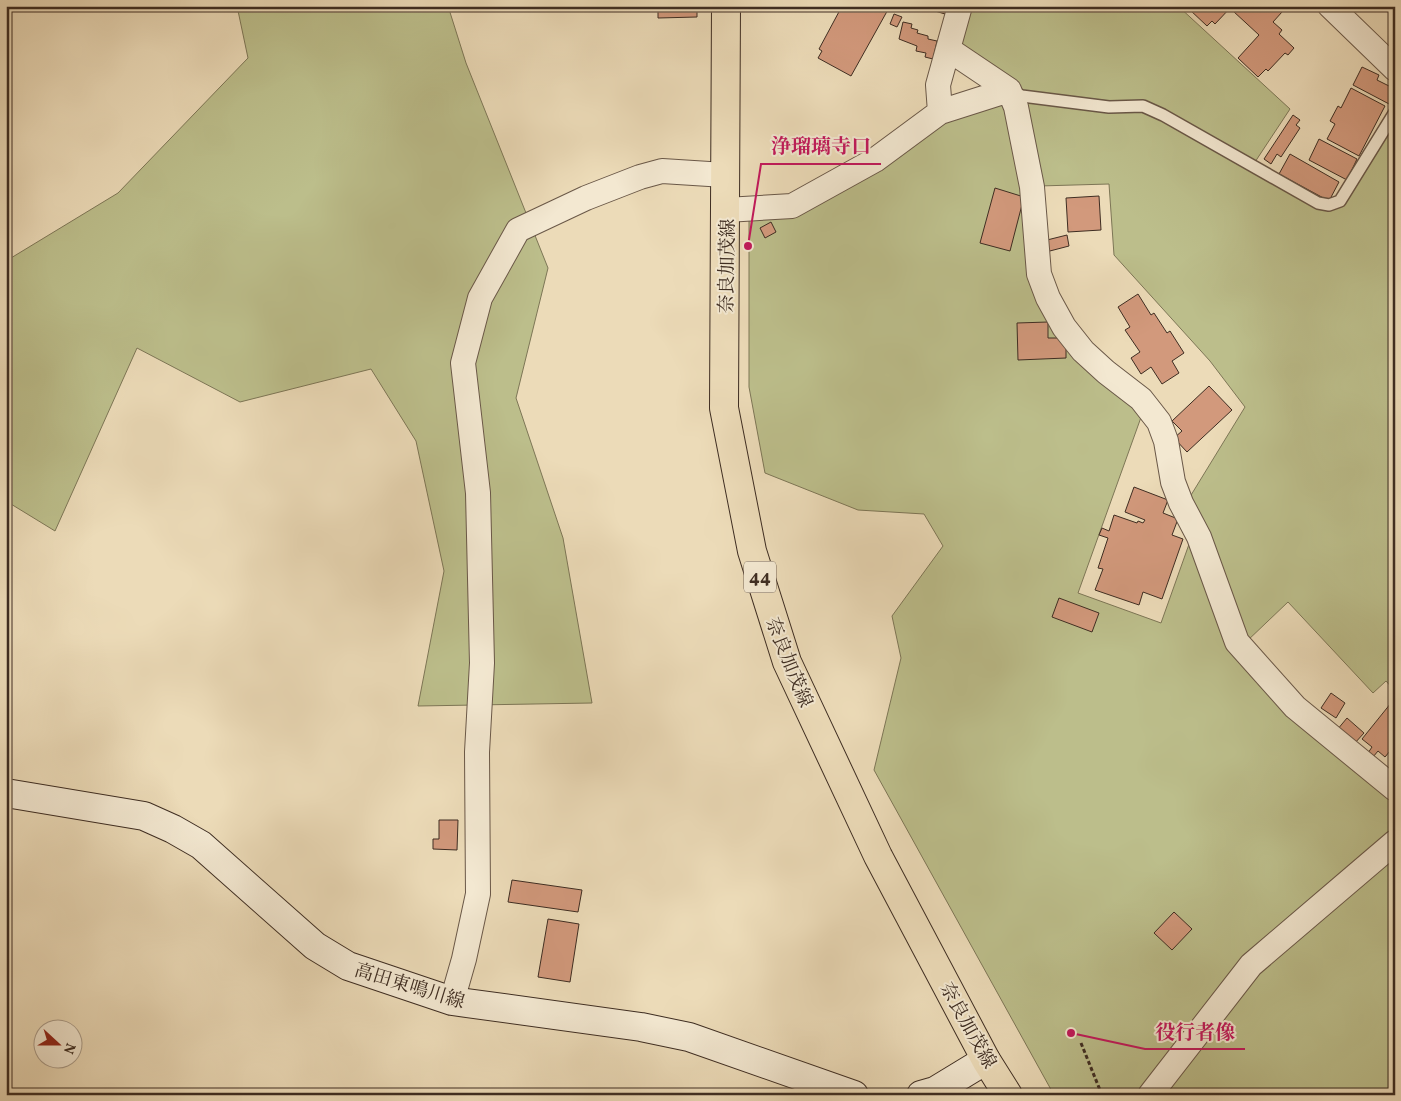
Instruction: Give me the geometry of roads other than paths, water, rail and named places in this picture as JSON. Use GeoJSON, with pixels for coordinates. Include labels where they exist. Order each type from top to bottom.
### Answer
{"type":"FeatureCollection","features":[{"type":"Feature","properties":{"kind":"main road","name":"奈良加茂線"},"geometry":{"type":"LineString","coordinates":[[726,6],[724,408],[752,551],[787,662],[878,856],[986,1060],[1008,1095]]}},
{"type":"Feature","properties":{"kind":"main road","name":"高田東鳴川線"},"geometry":{"type":"LineString","coordinates":[[6,793],[144,816],[173,829],[201,845],[315,946],[348,966],[452,1001],[641,1027],[689,1037],[854,1095]]}},
{"type":"Feature","properties":{"kind":"main road"},"geometry":{"type":"LineString","coordinates":[[921,1095],[935,1091],[986,1060]]}},
{"type":"Feature","properties":{"kind":"street"},"geometry":{"type":"LineString","coordinates":[[940,112],[938,85],[960,6]]}},
{"type":"Feature","properties":{"kind":"street"},"geometry":{"type":"LineString","coordinates":[[1330,6],[1395,69]]}},
{"type":"Feature","properties":{"kind":"street"},"geometry":{"type":"LineString","coordinates":[[948,49],[1009,90],[1016,107],[1032,187],[1039,274],[1048,298],[1064,327],[1083,351],[1106,372],[1141,399],[1159,422],[1166,441],[1176,489],[1199,537],[1237,642],[1295,707],[1395,789]]}},
{"type":"Feature","properties":{"kind":"street"},"geometry":{"type":"LineString","coordinates":[[726,210],[792,206],[875,160],[940,112],[1009,90]]}},
{"type":"Feature","properties":{"kind":"street"},"geometry":{"type":"LineString","coordinates":[[452,1001],[464,959],[478,894],[477,752],[482,663],[478,493],[463,363],[480,298],[518,230],[586,198],[640,176],[662,171],[725,175]]}},
{"type":"Feature","properties":{"kind":"street"},"geometry":{"type":"LineString","coordinates":[[1150,1095],[1251,966],[1395,842]]}},
{"type":"Feature","properties":{"kind":"lane"},"geometry":{"type":"LineString","coordinates":[[1009,90],[1022,96],[1109,107],[1142,106],[1163,115],[1318,203],[1329,205],[1340,201],[1395,112]]}},
{"type":"Feature","properties":{"kind":"place","name":"浄瑠璃寺口"},"geometry":{"type":"Point","coordinates":[748,246]}},
{"type":"Feature","properties":{"kind":"place","name":"役行者像"},"geometry":{"type":"Point","coordinates":[1071,1033]}}]}
